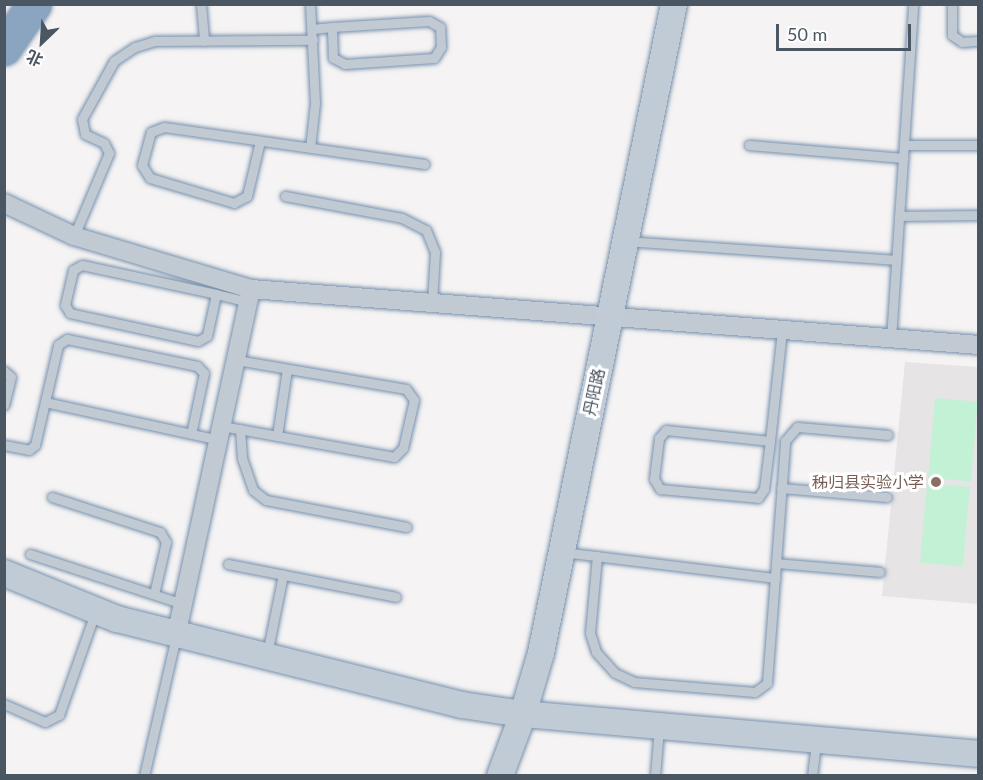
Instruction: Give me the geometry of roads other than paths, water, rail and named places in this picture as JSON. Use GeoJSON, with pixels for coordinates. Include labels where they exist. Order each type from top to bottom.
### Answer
{"type":"FeatureCollection","features":[{"type":"Feature","properties":{"kind":"highway"},"geometry":{"type":"LineString","coordinates":[[4,48],[34,4]]}},
{"type":"Feature","properties":{"kind":"main road","name":"丹阳路"},"geometry":{"type":"LineString","coordinates":[[500,776],[524,714],[561,552],[674,4]]}},
{"type":"Feature","properties":{"kind":"main road"},"geometry":{"type":"LineString","coordinates":[[4,573],[95,611],[176,636],[462,705],[524,714],[978,754]]}},
{"type":"Feature","properties":{"kind":"street"},"geometry":{"type":"LineString","coordinates":[[4,202],[74,236],[250,296],[432,303],[978,345]]}},
{"type":"Feature","properties":{"kind":"street"},"geometry":{"type":"LineString","coordinates":[[176,636],[250,296]]}},
{"type":"Feature","properties":{"kind":"lane"},"geometry":{"type":"LineString","coordinates":[[201,4],[204,41]]}},
{"type":"Feature","properties":{"kind":"lane"},"geometry":{"type":"LineString","coordinates":[[310,4],[315,103],[310,148]]}},
{"type":"Feature","properties":{"kind":"lane"},"geometry":{"type":"LineString","coordinates":[[891,339],[913,4]]}},
{"type":"Feature","properties":{"kind":"lane"},"geometry":{"type":"LineString","coordinates":[[952,4],[952,35],[962,42],[978,41]]}},
{"type":"Feature","properties":{"kind":"lane"},"geometry":{"type":"LineString","coordinates":[[312,29],[332,27],[429,21],[440,27],[441,47],[434,58],[345,64],[333,58],[332,27]]}},
{"type":"Feature","properties":{"kind":"lane"},"geometry":{"type":"LineString","coordinates":[[74,236],[109,153],[104,143],[85,134],[82,119],[104,73],[114,61],[135,47],[155,41],[313,40]]}},
{"type":"Feature","properties":{"kind":"lane"},"geometry":{"type":"LineString","coordinates":[[260,141],[247,196],[234,203],[150,178],[142,165],[151,132],[164,127],[424,164]]}},
{"type":"Feature","properties":{"kind":"lane"},"geometry":{"type":"LineString","coordinates":[[749,145],[903,158]]}},
{"type":"Feature","properties":{"kind":"lane"},"geometry":{"type":"LineString","coordinates":[[904,145],[978,145]]}},
{"type":"Feature","properties":{"kind":"lane"},"geometry":{"type":"LineString","coordinates":[[285,196],[415,222],[433,240],[435,252],[432,303]]}},
{"type":"Feature","properties":{"kind":"lane"},"geometry":{"type":"LineString","coordinates":[[899,216],[978,215]]}},
{"type":"Feature","properties":{"kind":"lane"},"geometry":{"type":"LineString","coordinates":[[625,241],[896,260]]}},
{"type":"Feature","properties":{"kind":"lane"},"geometry":{"type":"LineString","coordinates":[[216,294],[207,336],[198,341],[70,313],[65,305],[74,270],[82,266],[216,294],[250,296]]}},
{"type":"Feature","properties":{"kind":"lane"},"geometry":{"type":"LineString","coordinates":[[770,441],[666,430],[659,438],[654,479],[660,489],[758,498],[764,489],[770,441],[782,330]]}},
{"type":"Feature","properties":{"kind":"lane"},"geometry":{"type":"LineString","coordinates":[[4,445],[29,450],[35,445],[58,345],[67,339],[197,366],[204,373],[191,435]]}},
{"type":"Feature","properties":{"kind":"lane"},"geometry":{"type":"LineString","coordinates":[[45,402],[191,435],[240,429],[394,457],[403,448],[414,400],[406,389],[236,360]]}},
{"type":"Feature","properties":{"kind":"lane"},"geometry":{"type":"LineString","coordinates":[[277,436],[287,369]]}},
{"type":"Feature","properties":{"kind":"lane"},"geometry":{"type":"LineString","coordinates":[[4,370],[11,377],[4,405]]}},
{"type":"Feature","properties":{"kind":"lane"},"geometry":{"type":"LineString","coordinates":[[597,556],[590,633],[596,652],[615,673],[634,682],[755,692],[767,683],[785,441],[797,427],[888,435]]}},
{"type":"Feature","properties":{"kind":"lane"},"geometry":{"type":"LineString","coordinates":[[240,429],[242,458],[254,490],[266,500],[406,527]]}},
{"type":"Feature","properties":{"kind":"lane"},"geometry":{"type":"LineString","coordinates":[[781,488],[887,497]]}},
{"type":"Feature","properties":{"kind":"lane"},"geometry":{"type":"LineString","coordinates":[[52,497],[160,532],[166,542],[154,594]]}},
{"type":"Feature","properties":{"kind":"lane"},"geometry":{"type":"LineString","coordinates":[[561,552],[775,578]]}},
{"type":"Feature","properties":{"kind":"lane"},"geometry":{"type":"LineString","coordinates":[[30,554],[183,604]]}},
{"type":"Feature","properties":{"kind":"lane"},"geometry":{"type":"LineString","coordinates":[[776,563],[880,572]]}},
{"type":"Feature","properties":{"kind":"lane"},"geometry":{"type":"LineString","coordinates":[[228,564],[396,597]]}},
{"type":"Feature","properties":{"kind":"lane"},"geometry":{"type":"LineString","coordinates":[[266,657],[283,575]]}},
{"type":"Feature","properties":{"kind":"lane"},"geometry":{"type":"LineString","coordinates":[[4,704],[45,723],[59,715],[95,611]]}},
{"type":"Feature","properties":{"kind":"lane"},"geometry":{"type":"LineString","coordinates":[[144,776],[176,636]]}},
{"type":"Feature","properties":{"kind":"lane"},"geometry":{"type":"LineString","coordinates":[[655,776],[659,726]]}},
{"type":"Feature","properties":{"kind":"lane"},"geometry":{"type":"LineString","coordinates":[[812,776],[816,740]]}},
{"type":"Feature","properties":{"kind":"place","name":"秭归县实验小学"},"geometry":{"type":"Point","coordinates":[936,482]}}]}
